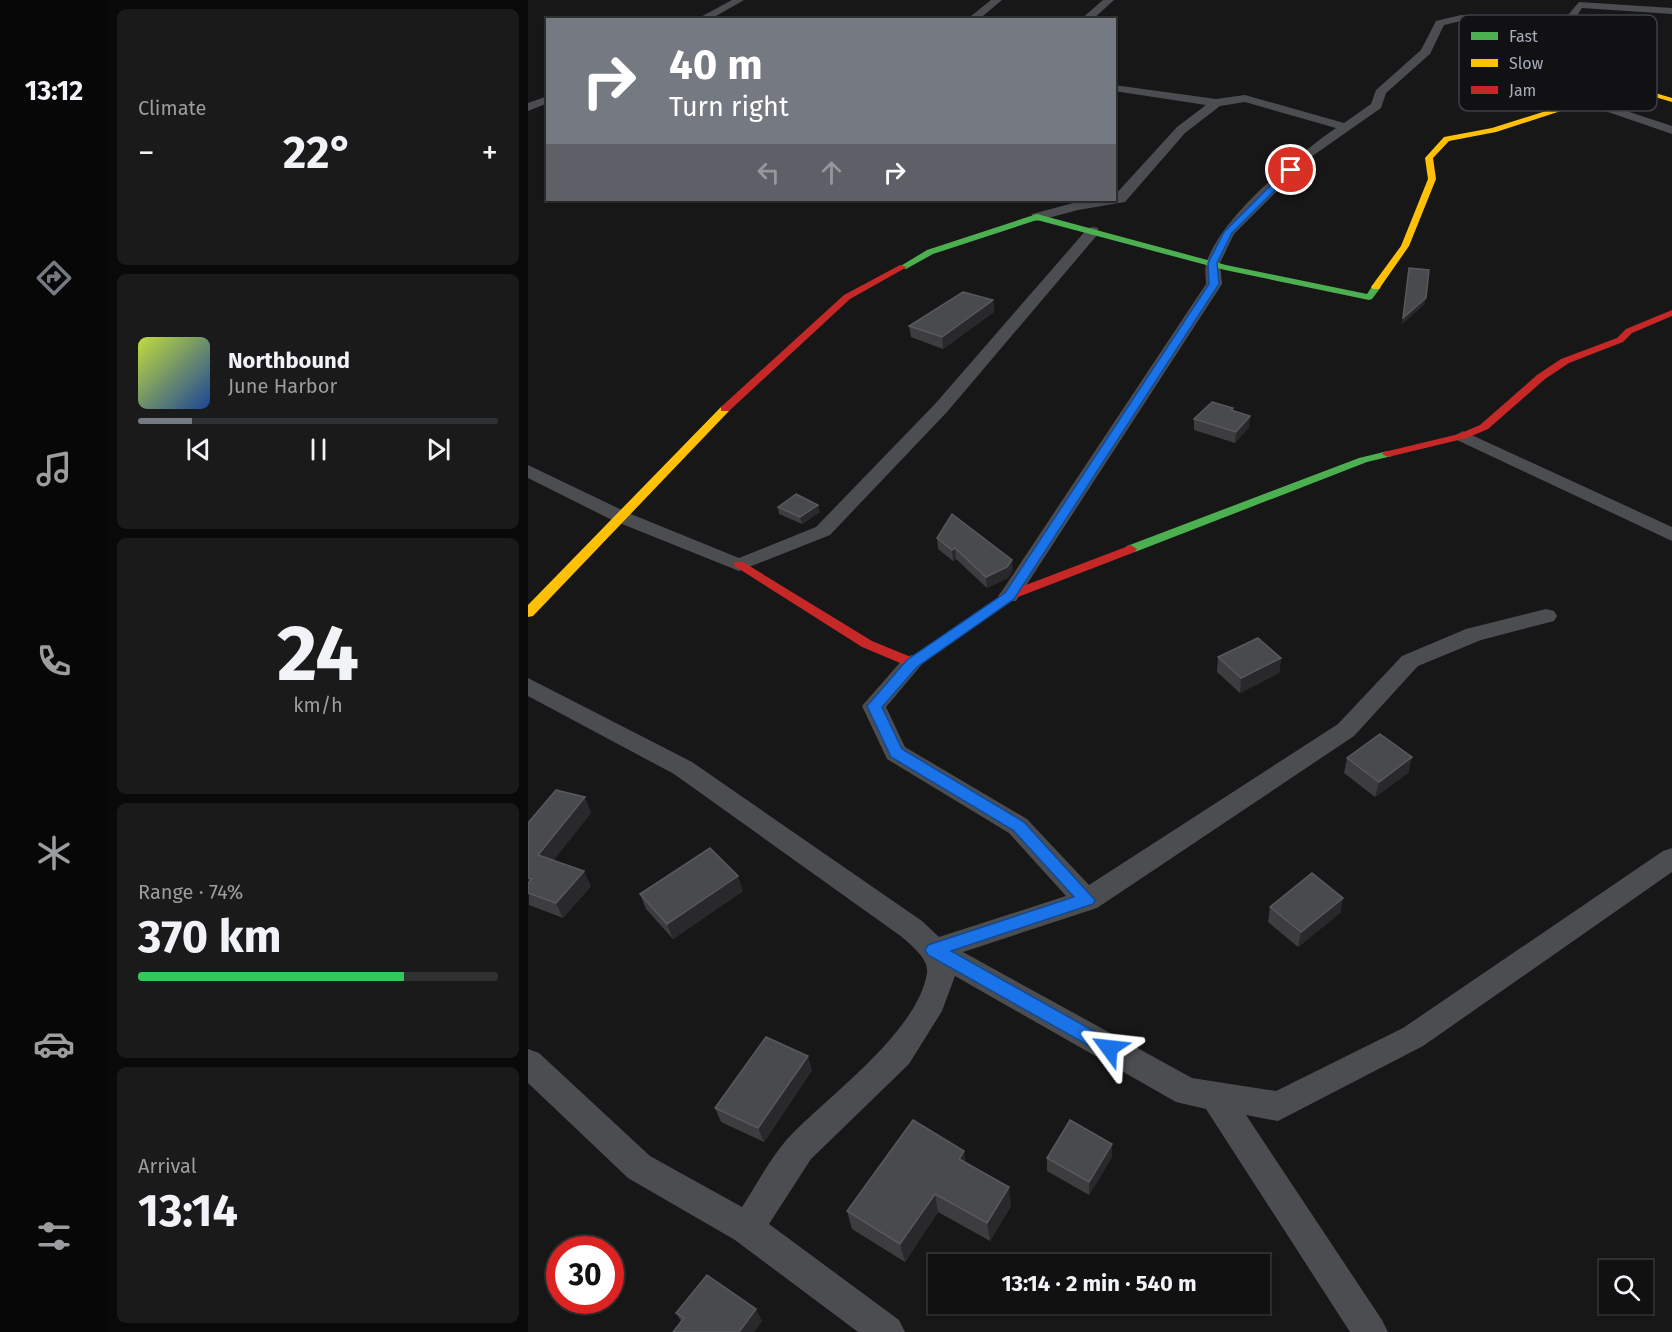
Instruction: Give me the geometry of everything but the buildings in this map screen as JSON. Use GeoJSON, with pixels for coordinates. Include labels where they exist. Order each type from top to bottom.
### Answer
{"type":"FeatureCollection","features":[{"type":"Feature","properties":{"kind":"street"},"geometry":{"type":"LineString","coordinates":[[704,18],[739,0]]}},
{"type":"Feature","properties":{"kind":"street"},"geometry":{"type":"LineString","coordinates":[[974,18],[997,0]]}},
{"type":"Feature","properties":{"kind":"street"},"geometry":{"type":"LineString","coordinates":[[1087,18],[1109,0]]}},
{"type":"Feature","properties":{"kind":"street"},"geometry":{"type":"LineString","coordinates":[[1579,3],[1672,11]]}},
{"type":"Feature","properties":{"kind":"street"},"geometry":{"type":"LineString","coordinates":[[1009,596],[1214,284],[1213,263],[1228,232],[1307,154],[1377,106],[1380,92],[1426,52],[1440,23],[1459,18]]}},
{"type":"Feature","properties":{"kind":"street"},"geometry":{"type":"LineString","coordinates":[[1116,88],[1216,104],[1245,98],[1345,128]]}},
{"type":"Feature","properties":{"kind":"street"},"geometry":{"type":"LineString","coordinates":[[1657,96],[1672,100]]}},
{"type":"Feature","properties":{"kind":"street"},"geometry":{"type":"LineString","coordinates":[[528,107],[546,100]]}},
{"type":"Feature","properties":{"kind":"street"},"geometry":{"type":"LineString","coordinates":[[1116,200],[1120,199],[1181,130],[1216,104]]}},
{"type":"Feature","properties":{"kind":"street"},"geometry":{"type":"LineString","coordinates":[[1037,217],[1213,263],[1369,297],[1405,246],[1432,179],[1429,158],[1448,139],[1493,130],[1550,111]]}},
{"type":"Feature","properties":{"kind":"street"},"geometry":{"type":"LineString","coordinates":[[1616,111],[1672,130]]}},
{"type":"Feature","properties":{"kind":"street"},"geometry":{"type":"LineString","coordinates":[[1654,124],[1672,115]]}},
{"type":"Feature","properties":{"kind":"street"},"geometry":{"type":"LineString","coordinates":[[528,613],[733,401],[847,297],[930,252],[1037,217],[1077,206],[1108,201]]}},
{"type":"Feature","properties":{"kind":"street"},"geometry":{"type":"LineString","coordinates":[[739,565],[823,531],[941,408],[1093,231]]}},
{"type":"Feature","properties":{"kind":"street"},"geometry":{"type":"LineString","coordinates":[[1087,900],[1018,826],[896,753],[874,706],[912,663],[1009,596],[1363,460],[1463,436],[1484,426],[1541,377],[1565,361],[1620,340],[1629,331],[1672,313]]}},
{"type":"Feature","properties":{"kind":"street"},"geometry":{"type":"LineString","coordinates":[[1463,436],[1672,535]]}},
{"type":"Feature","properties":{"kind":"street"},"geometry":{"type":"LineString","coordinates":[[528,471],[620,516],[739,565],[867,644],[912,663]]}},
{"type":"Feature","properties":{"kind":"street"},"geometry":{"type":"LineString","coordinates":[[934,950],[1087,900],[1346,730],[1410,661],[1474,634],[1546,616]]}},
{"type":"Feature","properties":{"kind":"street"},"geometry":{"type":"LineString","coordinates":[[528,687],[683,768],[719,796],[846,881],[912,930],[934,950],[1187,1092],[1278,1106],[1413,1036],[1672,858]]}},
{"type":"Feature","properties":{"kind":"street"},"geometry":{"type":"LineString","coordinates":[[747,1228],[800,1149],[898,1054],[932,1002],[942,971],[934,950]]}},
{"type":"Feature","properties":{"kind":"street"},"geometry":{"type":"LineString","coordinates":[[528,1063],[639,1167],[747,1228],[887,1332]]}},
{"type":"Feature","properties":{"kind":"street"},"geometry":{"type":"LineString","coordinates":[[1215,1096],[1370,1332]]}},
{"type":"Feature","properties":{"kind":"traffic: fast"},"geometry":{"type":"LineString","coordinates":[[903,267],[930,252],[1037,217],[1225,267],[1369,297],[1376,287]]}},
{"type":"Feature","properties":{"kind":"traffic: fast"},"geometry":{"type":"LineString","coordinates":[[1131,549],[1363,460],[1388,454]]}},
{"type":"Feature","properties":{"kind":"traffic: slow"},"geometry":{"type":"LineString","coordinates":[[1657,96],[1672,100]]}},
{"type":"Feature","properties":{"kind":"traffic: slow"},"geometry":{"type":"LineString","coordinates":[[1376,287],[1405,246],[1432,179],[1429,158],[1447,139],[1493,130],[1553,111]]}},
{"type":"Feature","properties":{"kind":"traffic: slow"},"geometry":{"type":"LineString","coordinates":[[528,613],[725,409]]}},
{"type":"Feature","properties":{"kind":"traffic: jam"},"geometry":{"type":"LineString","coordinates":[[725,409],[847,297],[903,267]]}},
{"type":"Feature","properties":{"kind":"traffic: jam"},"geometry":{"type":"LineString","coordinates":[[1388,454],[1463,436],[1484,427],[1541,377],[1565,361],[1620,340],[1629,331],[1672,313]]}},
{"type":"Feature","properties":{"kind":"traffic: jam"},"geometry":{"type":"LineString","coordinates":[[739,565],[867,644],[912,663],[1009,596],[1131,549]]}},
{"type":"Feature","properties":{"kind":"route"},"geometry":{"type":"LineString","coordinates":[[1109,1048],[934,950],[1087,900],[1018,826],[896,753],[874,706],[912,663],[1009,596],[1214,284],[1213,263],[1228,232],[1291,170]]}}]}
